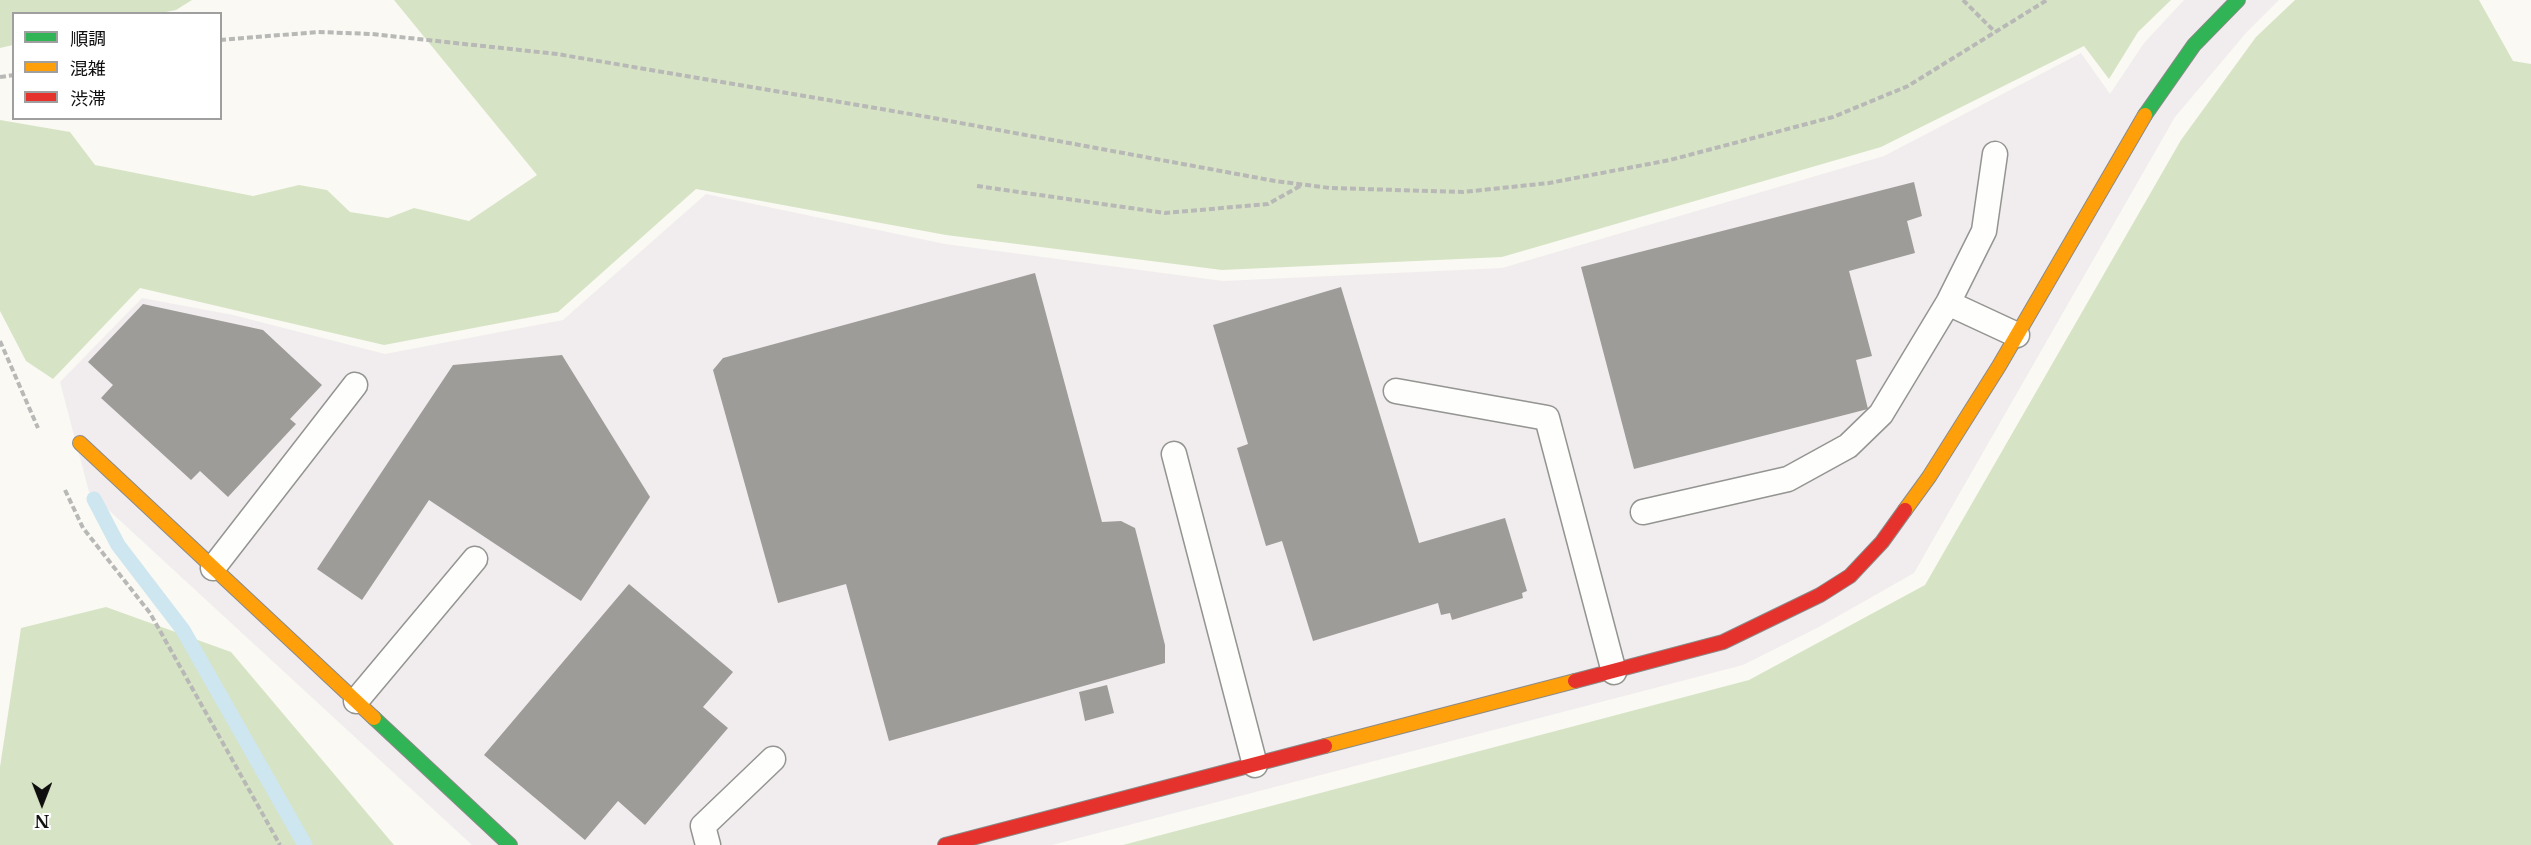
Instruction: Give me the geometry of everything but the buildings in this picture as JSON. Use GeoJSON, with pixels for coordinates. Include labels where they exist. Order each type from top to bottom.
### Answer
{"type":"FeatureCollection","features":[{"type":"Feature","properties":{"kind":"street"},"geometry":{"type":"LineString","coordinates":[[945,845],[1723,642],[1820,595],[1850,576],[1882,542],[1929,477],[2017,335],[2150,107],[2194,45],[2238,0]]}},
{"type":"Feature","properties":{"kind":"street"},"geometry":{"type":"LineString","coordinates":[[80,443],[510,845]]}},
{"type":"Feature","properties":{"kind":"lane"},"geometry":{"type":"LineString","coordinates":[[1642,512],[1788,479],[1848,446],[1881,414],[1948,303],[1984,231],[1995,154]]}},
{"type":"Feature","properties":{"kind":"lane"},"geometry":{"type":"LineString","coordinates":[[1948,303],[2017,335]]}},
{"type":"Feature","properties":{"kind":"lane"},"geometry":{"type":"LineString","coordinates":[[213,568],[355,385]]}},
{"type":"Feature","properties":{"kind":"lane"},"geometry":{"type":"LineString","coordinates":[[1396,391],[1547,418],[1614,672]]}},
{"type":"Feature","properties":{"kind":"lane"},"geometry":{"type":"LineString","coordinates":[[1173,454],[1255,765]]}},
{"type":"Feature","properties":{"kind":"lane"},"geometry":{"type":"LineString","coordinates":[[356,701],[476,559]]}},
{"type":"Feature","properties":{"kind":"lane"},"geometry":{"type":"LineString","coordinates":[[708,845],[703,826],[772,759]]}},
{"type":"Feature","properties":{"kind":"path"},"geometry":{"type":"LineString","coordinates":[[1963,0],[1995,32]]}},
{"type":"Feature","properties":{"kind":"path"},"geometry":{"type":"LineString","coordinates":[[222,40],[318,32],[557,54],[939,119],[1302,185],[1463,192],[1549,183],[1670,160],[1833,117],[1908,86],[2047,0]]}},
{"type":"Feature","properties":{"kind":"path"},"geometry":{"type":"LineString","coordinates":[[977,186],[1165,213],[1268,204],[1302,185]]}},
{"type":"Feature","properties":{"kind":"path"},"geometry":{"type":"LineString","coordinates":[[0,341],[39,429]]}},
{"type":"Feature","properties":{"kind":"path"},"geometry":{"type":"LineString","coordinates":[[61,482],[83,528],[150,612],[280,845]]}},
{"type":"Feature","properties":{"kind":"shaded area"},"geometry":{"type":"Polygon","coordinates":[[[2184,0],[2279,0],[2246,33],[2175,117],[1914,573],[1819,627],[1743,665],[1052,845],[472,845],[89,492],[60,382],[142,298],[233,315],[385,354],[563,320],[706,194],[945,244],[1223,281],[1502,268],[1884,156],[2081,53],[2110,94],[2144,43],[2184,0]]]}},
{"type":"Feature","properties":{"kind":"green space"},"geometry":{"type":"Polygon","coordinates":[[[0,0],[192,0],[176,10],[166,12],[12,12],[12,45],[0,48],[0,0]]]}},
{"type":"Feature","properties":{"kind":"green space"},"geometry":{"type":"Polygon","coordinates":[[[394,0],[2171,0],[2138,32],[2109,79],[2084,46],[1881,147],[1502,257],[1222,270],[946,235],[696,189],[558,312],[384,345],[140,288],[53,379],[26,361],[0,311],[0,120],[70,132],[95,165],[253,196],[299,185],[327,190],[350,212],[388,218],[414,208],[469,221],[537,175],[394,0]]]}},
{"type":"Feature","properties":{"kind":"green space"},"geometry":{"type":"Polygon","coordinates":[[[2295,0],[2479,0],[2513,61],[2531,64],[2531,845],[1123,845],[1749,680],[1925,585],[2181,140],[2256,37],[2295,0]]]}},
{"type":"Feature","properties":{"kind":"green space"},"geometry":{"type":"Polygon","coordinates":[[[106,607],[231,652],[394,845],[0,845],[0,767],[21,628],[106,607]]]}},
{"type":"Feature","properties":{"kind":"waterway"},"geometry":{"type":"LineString","coordinates":[[94,499],[118,545],[183,630],[305,845]]}},
{"type":"Feature","properties":{"kind":"traffic: fast"},"geometry":{"type":"LineString","coordinates":[[2145,115],[2194,45],[2238,0]]}},
{"type":"Feature","properties":{"kind":"traffic: fast"},"geometry":{"type":"LineString","coordinates":[[374,718],[510,845]]}},
{"type":"Feature","properties":{"kind":"traffic: slow"},"geometry":{"type":"LineString","coordinates":[[1905,510],[1929,477],[1999,366],[2145,115]]}},
{"type":"Feature","properties":{"kind":"traffic: slow"},"geometry":{"type":"LineString","coordinates":[[80,443],[374,718]]}},
{"type":"Feature","properties":{"kind":"traffic: slow"},"geometry":{"type":"LineString","coordinates":[[1325,746],[1575,681]]}},
{"type":"Feature","properties":{"kind":"traffic: jam"},"geometry":{"type":"LineString","coordinates":[[1575,681],[1723,642],[1820,595],[1850,576],[1882,542],[1905,510]]}},
{"type":"Feature","properties":{"kind":"traffic: jam"},"geometry":{"type":"LineString","coordinates":[[945,845],[1325,746]]}}]}
